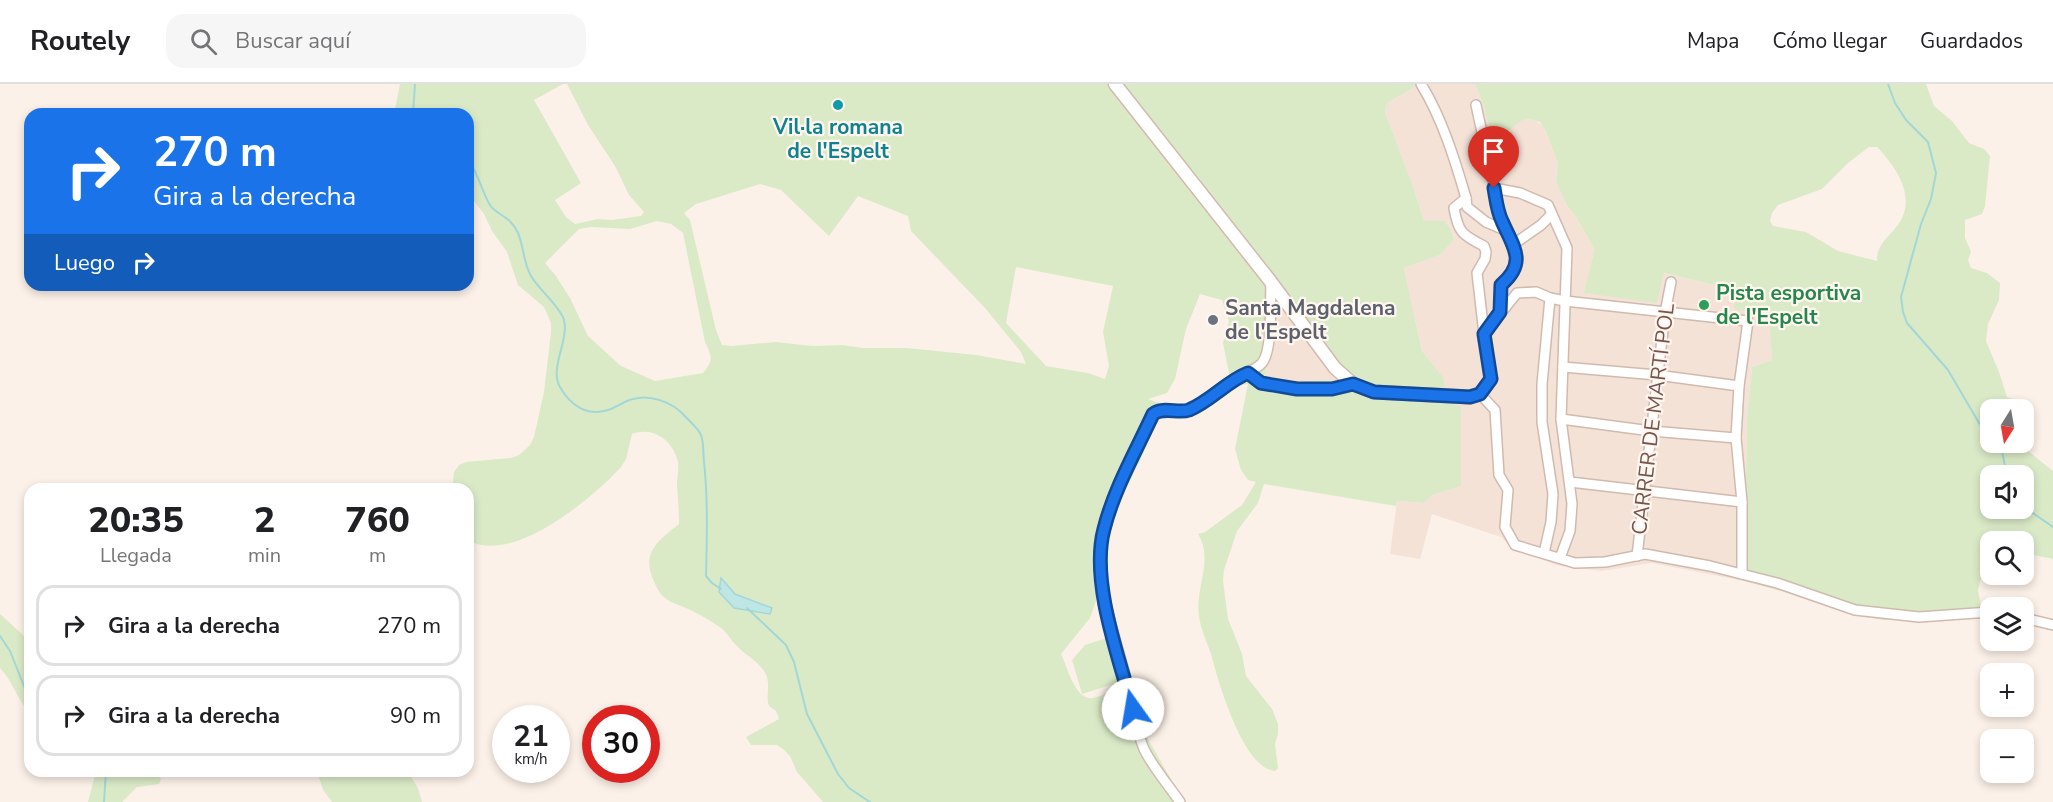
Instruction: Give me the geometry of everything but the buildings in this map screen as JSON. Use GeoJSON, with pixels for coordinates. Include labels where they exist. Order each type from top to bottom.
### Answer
{"type":"FeatureCollection","features":[{"type":"Feature","properties":{"kind":"street"},"geometry":{"type":"LineString","coordinates":[[1115,84],[1271,282],[1335,368],[1353,384],[1374,392],[1470,397],[1480,394],[1491,379],[1477,273],[1485,260],[1486,252],[1484,246],[1463,235],[1456,223],[1454,208],[1466,198]]}},
{"type":"Feature","properties":{"kind":"street"},"geometry":{"type":"LineString","coordinates":[[1421,84],[1430,99],[1451,150],[1467,207],[1479,218],[1507,231]]}},
{"type":"Feature","properties":{"kind":"street"},"geometry":{"type":"LineString","coordinates":[[1476,105],[1501,219],[1514,244],[1517,261],[1510,278],[1501,285],[1500,312]]}},
{"type":"Feature","properties":{"kind":"street"},"geometry":{"type":"LineString","coordinates":[[1494,188],[1520,193],[1548,205],[1567,248],[1561,419],[1572,504],[1570,531],[1560,558]]}},
{"type":"Feature","properties":{"kind":"street"},"geometry":{"type":"LineString","coordinates":[[1514,244],[1541,225],[1552,214]]}},
{"type":"Feature","properties":{"kind":"street"},"geometry":{"type":"LineString","coordinates":[[1180,802],[1145,751],[1134,720],[1127,683],[1110,627],[1102,590],[1103,532],[1110,508],[1153,414],[1158,411],[1187,411],[1263,362],[1269,341],[1271,282]]}},
{"type":"Feature","properties":{"kind":"street","name":"CARRER DE MARTÍ POL"},"geometry":{"type":"LineString","coordinates":[[1637,556],[1657,375],[1671,282]]}},
{"type":"Feature","properties":{"kind":"street"},"geometry":{"type":"LineString","coordinates":[[1484,334],[1517,293],[1536,292],[1565,301],[1748,321],[1738,386],[1736,438],[1742,502],[1742,574]]}},
{"type":"Feature","properties":{"kind":"street"},"geometry":{"type":"LineString","coordinates":[[1544,553],[1551,522],[1553,494],[1542,422],[1542,384],[1550,298]]}},
{"type":"Feature","properties":{"kind":"street"},"geometry":{"type":"LineString","coordinates":[[1563,367],[1657,375],[1738,386]]}},
{"type":"Feature","properties":{"kind":"street"},"geometry":{"type":"LineString","coordinates":[[1248,373],[1261,383],[1297,389],[1332,389],[1353,384]]}},
{"type":"Feature","properties":{"kind":"street"},"geometry":{"type":"LineString","coordinates":[[1480,394],[1495,410],[1499,475],[1508,490],[1505,527],[1515,545],[1575,563],[1605,562],[1645,554],[1710,566],[1777,583],[1855,610],[1919,617],[1980,613]]}},
{"type":"Feature","properties":{"kind":"street"},"geometry":{"type":"LineString","coordinates":[[1561,419],[1736,438]]}},
{"type":"Feature","properties":{"kind":"street"},"geometry":{"type":"LineString","coordinates":[[1570,482],[1742,502]]}},
{"type":"Feature","properties":{"kind":"street"},"geometry":{"type":"LineString","coordinates":[[2034,620],[2053,625]]}},
{"type":"Feature","properties":{"kind":"shaded area"},"geometry":{"type":"Polygon","coordinates":[[[1420,84],[1475,84],[1492,137],[1501,138],[1519,120],[1535,120],[1543,126],[1558,164],[1557,184],[1567,206],[1593,246],[1594,251],[1585,293],[1663,273],[1737,290],[1770,315],[1772,360],[1752,367],[1747,417],[1744,581],[1652,563],[1602,571],[1556,565],[1510,546],[1501,537],[1432,514],[1420,559],[1390,554],[1397,501],[1424,503],[1433,495],[1461,486],[1461,407],[1446,403],[1444,378],[1422,351],[1404,268],[1440,255],[1454,240],[1445,221],[1424,221],[1385,112],[1389,102],[1420,84]]]}},
{"type":"Feature","properties":{"kind":"shaded area"},"geometry":{"type":"Polygon","coordinates":[[[1280,306],[1338,380],[1293,382],[1266,376],[1276,326],[1276,309],[1280,306]]]}},
{"type":"Feature","properties":{"kind":"green space"},"geometry":{"type":"Polygon","coordinates":[[[400,84],[563,84],[534,100],[581,183],[555,200],[566,217],[575,224],[598,219],[612,220],[641,216],[644,212],[629,195],[615,166],[588,125],[567,84],[1420,84],[1389,102],[1385,112],[1424,221],[1445,221],[1454,240],[1440,255],[1404,268],[1422,351],[1444,378],[1446,403],[1461,406],[1461,486],[1433,495],[1424,503],[1397,501],[1396,506],[1264,484],[1258,503],[1237,531],[1224,570],[1223,581],[1228,619],[1242,654],[1246,676],[1272,709],[1278,724],[1275,744],[1278,768],[1275,771],[1263,767],[1252,756],[1234,722],[1202,630],[1198,605],[1204,554],[1198,534],[1205,532],[1242,505],[1256,482],[1248,480],[1241,470],[1235,449],[1248,384],[1240,385],[1211,406],[1198,412],[1173,414],[1160,419],[1152,430],[1119,503],[1109,537],[1106,564],[1110,609],[1148,739],[1184,802],[823,802],[797,772],[790,756],[784,750],[777,745],[751,745],[746,737],[779,719],[776,711],[769,706],[768,680],[761,667],[721,628],[698,614],[667,600],[655,584],[650,570],[651,554],[659,541],[679,524],[678,462],[667,441],[647,432],[632,434],[626,459],[621,467],[572,511],[528,537],[507,544],[486,546],[474,542],[474,483],[453,483],[454,472],[459,465],[466,462],[511,458],[519,455],[530,445],[534,437],[544,392],[551,332],[551,323],[544,307],[518,285],[507,252],[492,231],[484,214],[474,201],[474,108],[395,108],[400,84]],[[760,184],[696,204],[684,213],[690,220],[716,330],[722,345],[776,342],[812,346],[907,348],[976,355],[1026,364],[1021,352],[985,308],[911,231],[908,216],[858,196],[829,236],[781,190],[760,184]],[[657,221],[630,229],[590,227],[579,229],[545,263],[570,298],[588,336],[621,366],[655,381],[703,373],[709,364],[710,355],[705,342],[683,233],[671,224],[657,221]],[[1016,267],[1006,323],[1046,366],[1088,373],[1105,379],[1109,366],[1103,332],[1113,286],[1016,267]],[[1200,294],[1186,329],[1175,379],[1167,393],[1148,399],[1174,408],[1185,406],[1230,378],[1223,343],[1229,321],[1222,300],[1200,294]],[[1280,306],[1276,310],[1276,326],[1266,376],[1293,382],[1337,380],[1280,306]],[[721,579],[734,608],[770,613],[772,608],[735,594],[721,579]],[[1098,595],[1090,618],[1061,654],[1077,689],[1081,694],[1093,698],[1124,685],[1123,681],[1082,694],[1072,660],[1085,645],[1110,637],[1098,595]]]}},
{"type":"Feature","properties":{"kind":"green space"},"geometry":{"type":"Polygon","coordinates":[[[1475,84],[1926,84],[1934,106],[1952,121],[1969,143],[1984,149],[1990,156],[1985,206],[1982,214],[1965,220],[1965,238],[1971,252],[1968,260],[1971,268],[1987,273],[2000,283],[1999,300],[1988,324],[1986,341],[2007,397],[2013,399],[1980,399],[1980,453],[2030,453],[2053,471],[2053,559],[2034,555],[2034,531],[1980,531],[1978,590],[1980,609],[1977,614],[1968,618],[1952,620],[1884,620],[1849,614],[1826,603],[1744,581],[1747,417],[1752,367],[1772,360],[1769,315],[1734,309],[1736,290],[1664,273],[1657,303],[1584,293],[1594,251],[1593,246],[1567,206],[1557,184],[1558,164],[1545,130],[1540,122],[1525,120],[1520,121],[1503,136],[1496,139],[1492,137],[1475,84]],[[1869,147],[1848,163],[1822,189],[1778,205],[1770,221],[1773,226],[1806,232],[1838,251],[1877,261],[1878,250],[1897,226],[1906,205],[1898,174],[1877,147],[1869,147]]]}},
{"type":"Feature","properties":{"kind":"green space"},"geometry":{"type":"Polygon","coordinates":[[[0,614],[24,637],[24,705],[0,668],[0,614]]]}},
{"type":"Feature","properties":{"kind":"green space"},"geometry":{"type":"Polygon","coordinates":[[[94,777],[160,777],[161,779],[159,784],[137,787],[122,802],[88,802],[94,777]]]}},
{"type":"Feature","properties":{"kind":"green space"},"geometry":{"type":"Polygon","coordinates":[[[319,777],[411,777],[418,788],[422,802],[332,802],[323,790],[319,777]]]}},
{"type":"Feature","properties":{"kind":"water"},"geometry":{"type":"Polygon","coordinates":[[[721,578],[735,594],[772,608],[770,614],[734,608],[719,592],[721,578]]]}},
{"type":"Feature","properties":{"kind":"waterway"},"geometry":{"type":"LineString","coordinates":[[413,108],[415,84]]}},
{"type":"Feature","properties":{"kind":"waterway"},"geometry":{"type":"LineString","coordinates":[[1888,84],[1895,103],[1906,120],[1928,142],[1936,173],[1931,199],[1921,224],[1901,297],[1903,312],[1907,323],[1948,370],[1980,424]]}},
{"type":"Feature","properties":{"kind":"waterway"},"geometry":{"type":"LineString","coordinates":[[474,169],[490,205],[515,227],[531,276],[562,315],[565,328],[557,380],[569,399],[586,411],[600,412],[633,399],[653,398],[678,410],[700,432],[706,490],[706,576],[721,589]]}},
{"type":"Feature","properties":{"kind":"waterway"},"geometry":{"type":"LineString","coordinates":[[2002,453],[2005,465]]}},
{"type":"Feature","properties":{"kind":"waterway"},"geometry":{"type":"LineString","coordinates":[[2034,514],[2053,527]]}},
{"type":"Feature","properties":{"kind":"waterway"},"geometry":{"type":"LineString","coordinates":[[747,608],[786,645],[794,662],[807,714],[838,774],[849,788],[870,802]]}},
{"type":"Feature","properties":{"kind":"waterway"},"geometry":{"type":"LineString","coordinates":[[0,636],[10,651],[24,686]]}},
{"type":"Feature","properties":{"kind":"waterway"},"geometry":{"type":"LineString","coordinates":[[104,802],[106,777]]}},
{"type":"Feature","properties":{"kind":"place","name":"Vil·la romana de l'Espelt"},"geometry":{"type":"Point","coordinates":[838,105]}},
{"type":"Feature","properties":{"kind":"place","name":"Pista esportiva de l'Espelt"},"geometry":{"type":"Point","coordinates":[1704,305]}},
{"type":"Feature","properties":{"kind":"place","name":"Santa Magdalena de l'Espelt"},"geometry":{"type":"Point","coordinates":[1213,320]}},
{"type":"Feature","properties":{"kind":"route"},"geometry":{"type":"LineString","coordinates":[[1133,709],[1102,590],[1101,556],[1103,532],[1110,508],[1153,414],[1167,410],[1187,411],[1229,386],[1235,378],[1248,373],[1261,383],[1297,389],[1332,389],[1353,384],[1374,392],[1470,397],[1480,394],[1491,379],[1484,334],[1500,312],[1501,285],[1510,278],[1517,261],[1514,244],[1501,219],[1494,188]]}}]}
